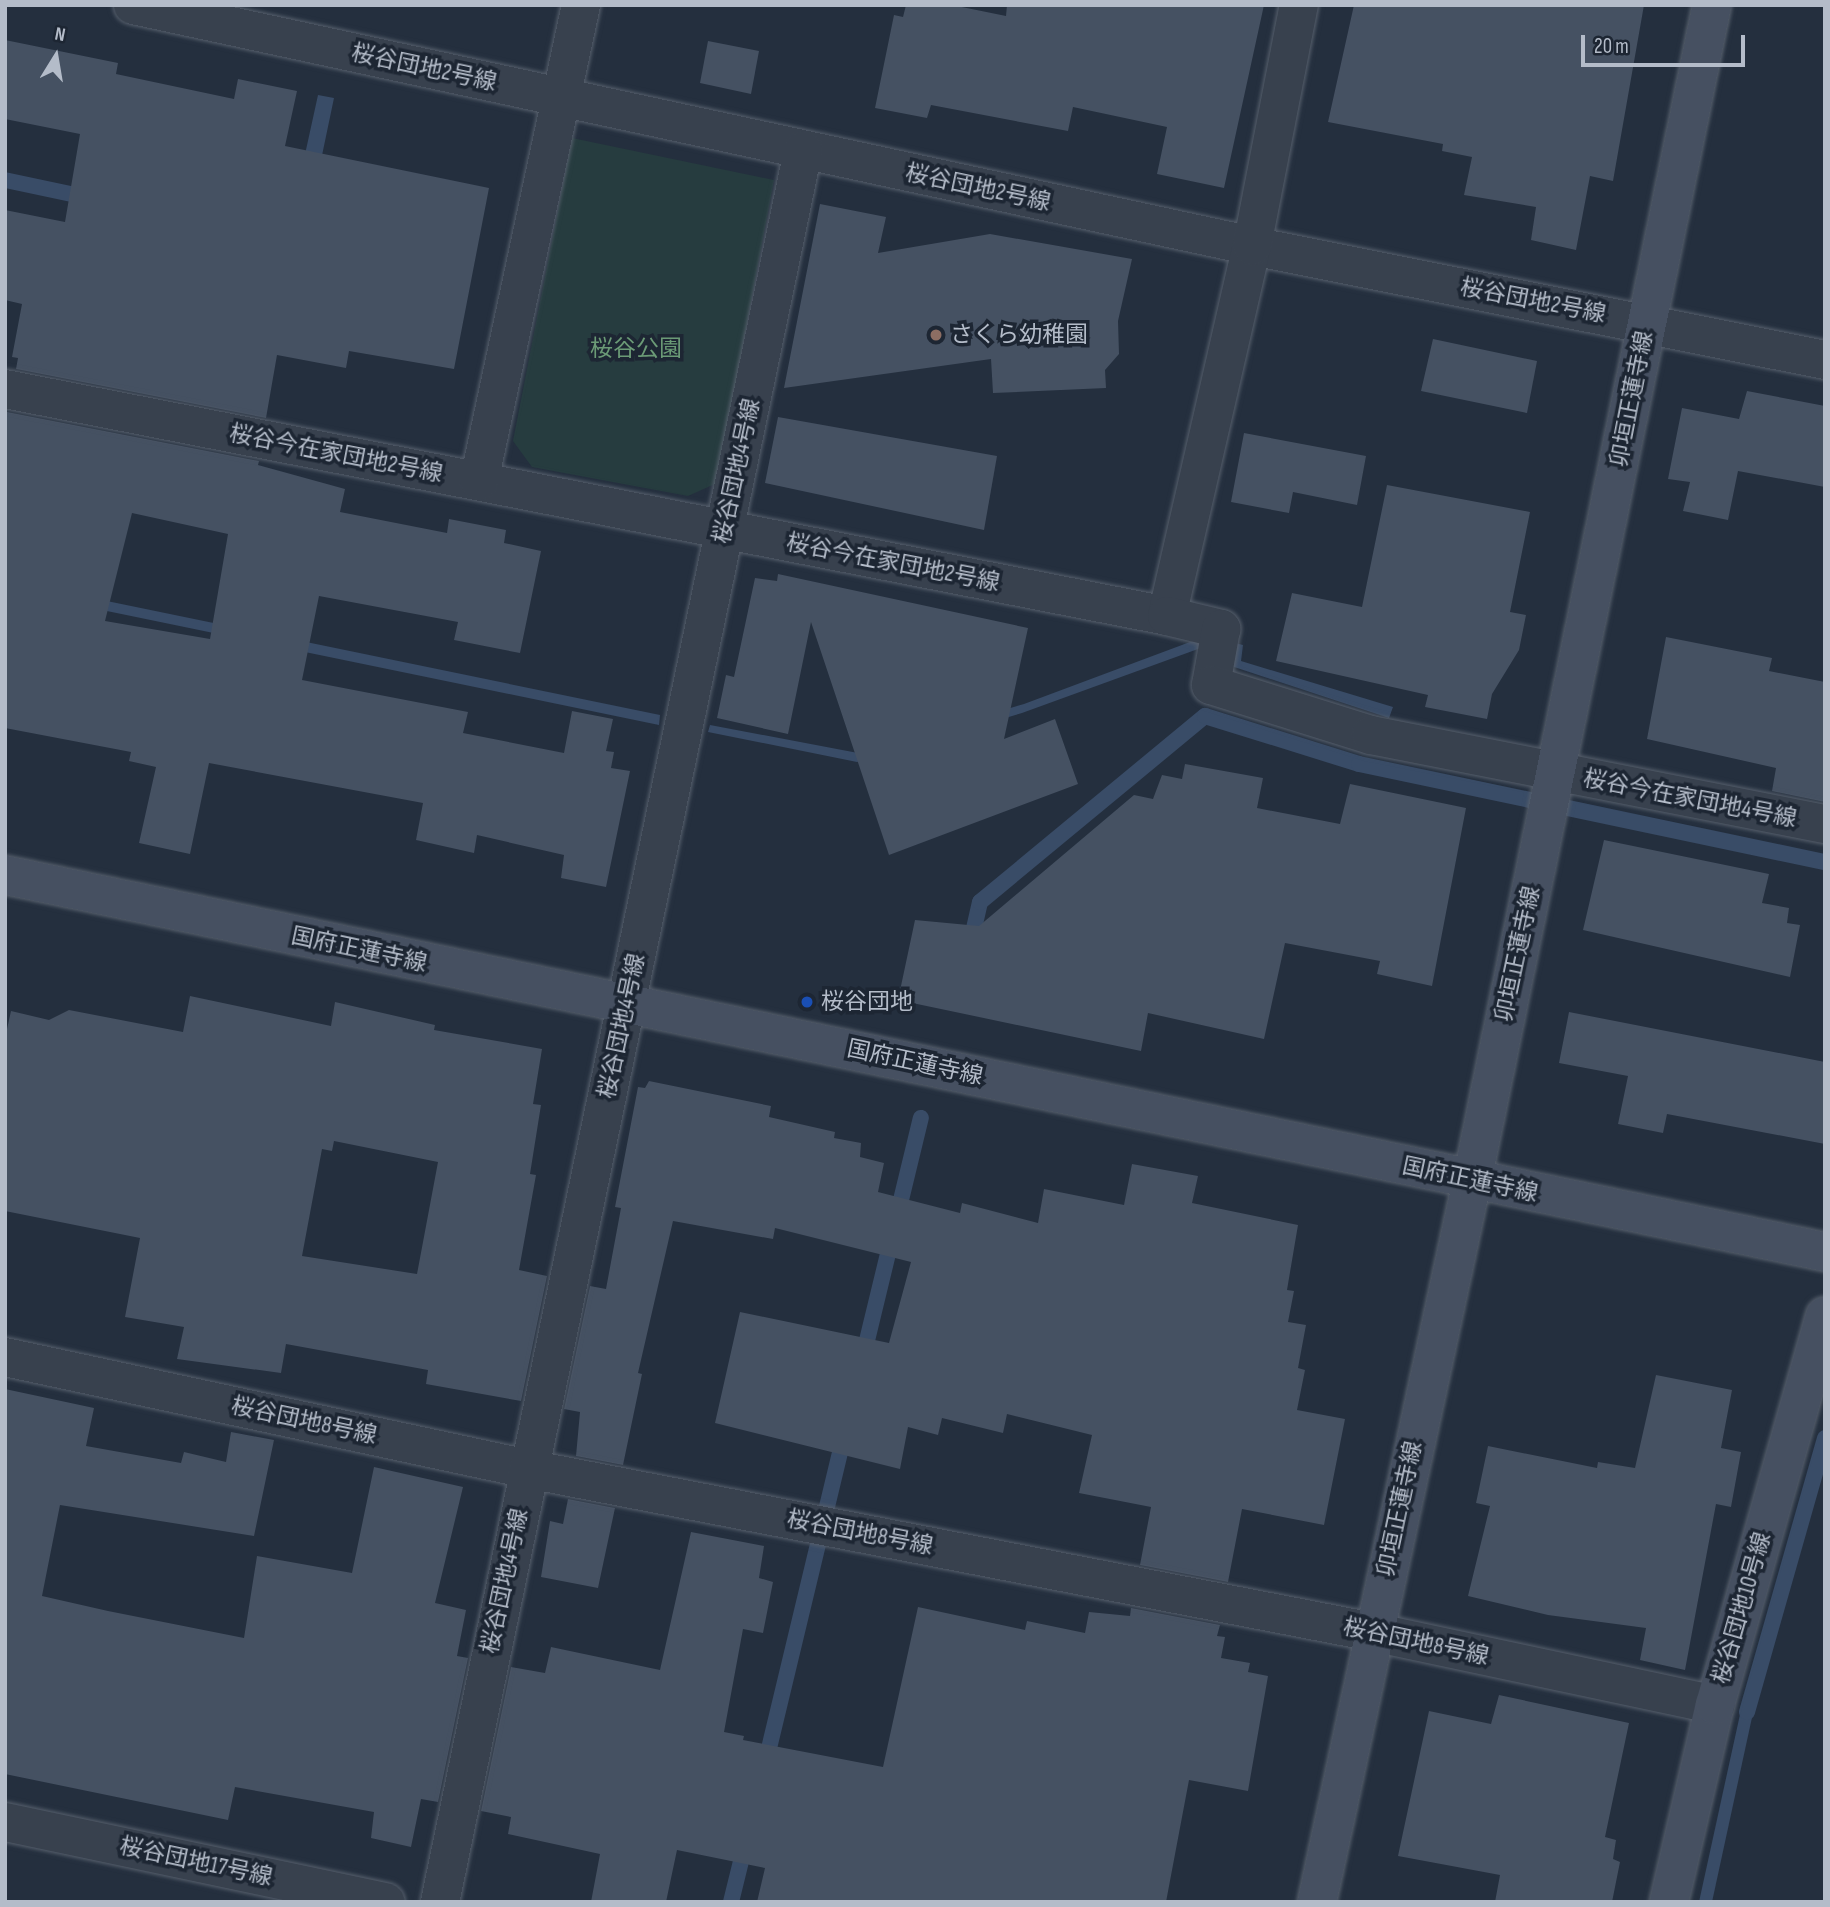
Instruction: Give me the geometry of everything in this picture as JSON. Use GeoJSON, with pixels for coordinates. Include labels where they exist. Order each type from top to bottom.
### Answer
{"type":"FeatureCollection","features":[{"type":"Feature","properties":{"kind":"main road","name":"卯垣正蓮寺線"},"geometry":{"type":"LineString","coordinates":[[1317,1902],[1472,1181],[1712,5]]}},
{"type":"Feature","properties":{"kind":"main road","name":"国府正蓮寺線"},"geometry":{"type":"LineString","coordinates":[[5,875],[626,1007],[803,1039],[1472,1181],[1825,1252]]}},
{"type":"Feature","properties":{"kind":"main road","name":"桜谷団地10号線"},"geometry":{"type":"LineString","coordinates":[[1669,1902],[1715,1705],[1825,1316]]}},
{"type":"Feature","properties":{"kind":"street","name":"桜谷団地2号線"},"geometry":{"type":"LineString","coordinates":[[133,5],[1252,246],[1825,360]]}},
{"type":"Feature","properties":{"kind":"street"},"geometry":{"type":"LineString","coordinates":[[479,481],[581,5]]}},
{"type":"Feature","properties":{"kind":"street"},"geometry":{"type":"LineString","coordinates":[[1167,616],[1252,246],[1299,5]]}},
{"type":"Feature","properties":{"kind":"street","name":"桜谷団地4号線"},"geometry":{"type":"LineString","coordinates":[[440,1902],[803,150]]}},
{"type":"Feature","properties":{"kind":"street","name":"桜谷今在家団地2号線"},"geometry":{"type":"LineString","coordinates":[[5,389],[1167,616],[1221,629],[1211,685],[1371,736],[1556,773]]}},
{"type":"Feature","properties":{"kind":"street","name":"桜谷今在家団地4号線"},"geometry":{"type":"LineString","coordinates":[[1556,773],[1825,824]]}},
{"type":"Feature","properties":{"kind":"street","name":"桜谷団地8号線"},"geometry":{"type":"LineString","coordinates":[[5,1357],[528,1469],[1373,1632],[1715,1705]]}},
{"type":"Feature","properties":{"kind":"street","name":"桜谷団地17号線"},"geometry":{"type":"LineString","coordinates":[[5,1822],[386,1902]]}},
{"type":"Feature","properties":{"kind":"green space","name":"桜谷公園"},"geometry":{"type":"Polygon","coordinates":[[[572,138],[774,180],[717,483],[688,496],[532,467],[513,441],[572,138]]]}},
{"type":"Feature","properties":{"kind":"water"},"geometry":{"type":"Polygon","coordinates":[[[318,95],[334,98],[302,251],[5,188],[5,172],[288,232],[318,95]]]}},
{"type":"Feature","properties":{"kind":"water"},"geometry":{"type":"Polygon","coordinates":[[[5,580],[660,715],[659,725],[5,590],[5,580]]]}},
{"type":"Feature","properties":{"kind":"water"},"geometry":{"type":"Polygon","coordinates":[[[1206,636],[1243,645],[1241,661],[1393,707],[1389,718],[1225,664],[1209,645],[1022,713],[857,762],[708,732],[710,725],[858,753],[1024,704],[1206,636]]]}},
{"type":"Feature","properties":{"kind":"water"},"geometry":{"type":"Polygon","coordinates":[[[1754,1690],[1756,1699],[1712,1902],[1699,1902],[1744,1696],[1754,1690]]]}},
{"type":"Feature","properties":{"kind":"building"},"geometry":{"type":"Polygon","coordinates":[[[906,5],[952,5],[1006,16],[1007,5],[1264,5],[1224,188],[1157,174],[1167,127],[1073,107],[1068,131],[931,105],[927,118],[875,108],[894,15],[903,17],[906,5]]]}},
{"type":"Feature","properties":{"kind":"building"},"geometry":{"type":"Polygon","coordinates":[[[1354,5],[1644,5],[1613,181],[1590,176],[1576,250],[1531,240],[1536,207],[1464,195],[1472,157],[1442,151],[1443,144],[1328,122],[1354,5]]]}},
{"type":"Feature","properties":{"kind":"building"},"geometry":{"type":"Polygon","coordinates":[[[5,40],[118,63],[116,74],[234,99],[238,79],[297,91],[285,146],[489,188],[454,369],[349,351],[346,368],[277,355],[266,418],[16,369],[18,358],[12,357],[22,304],[5,300],[5,210],[65,222],[80,134],[5,119],[5,40]]]}},
{"type":"Feature","properties":{"kind":"building"},"geometry":{"type":"Polygon","coordinates":[[[708,41],[759,51],[751,94],[700,83],[708,41]]]}},
{"type":"Feature","properties":{"kind":"building"},"geometry":{"type":"Polygon","coordinates":[[[820,204],[886,217],[878,253],[990,234],[1132,259],[1118,321],[1119,354],[1105,370],[1106,388],[993,393],[991,359],[784,388],[820,204]]]}},
{"type":"Feature","properties":{"kind":"building"},"geometry":{"type":"Polygon","coordinates":[[[1433,339],[1537,361],[1527,413],[1421,391],[1433,339]]]}},
{"type":"Feature","properties":{"kind":"building"},"geometry":{"type":"Polygon","coordinates":[[[1747,391],[1825,406],[1825,487],[1738,471],[1728,520],[1683,511],[1690,482],[1668,479],[1682,408],[1739,419],[1747,391]]]}},
{"type":"Feature","properties":{"kind":"building"},"geometry":{"type":"Polygon","coordinates":[[[7,412],[259,461],[258,465],[345,489],[340,512],[447,533],[449,519],[506,530],[504,543],[541,551],[520,653],[454,640],[458,622],[319,596],[302,680],[468,712],[463,733],[564,753],[572,711],[613,719],[606,751],[614,752],[611,768],[630,771],[606,887],[561,878],[564,855],[477,835],[474,853],[416,840],[423,803],[209,763],[190,854],[139,843],[156,767],[129,761],[131,752],[5,728],[7,412]],[[132,513],[105,621],[210,639],[228,534],[132,513]]]}},
{"type":"Feature","properties":{"kind":"building"},"geometry":{"type":"Polygon","coordinates":[[[778,417],[997,456],[984,530],[765,483],[778,417]]]}},
{"type":"Feature","properties":{"kind":"building"},"geometry":{"type":"Polygon","coordinates":[[[1244,433],[1366,456],[1357,505],[1293,492],[1289,513],[1231,502],[1244,433]]]}},
{"type":"Feature","properties":{"kind":"building"},"geometry":{"type":"Polygon","coordinates":[[[1387,485],[1530,512],[1510,612],[1526,615],[1519,650],[1492,694],[1487,719],[1425,707],[1428,695],[1276,661],[1292,593],[1362,607],[1387,485]]]}},
{"type":"Feature","properties":{"kind":"building"},"geometry":{"type":"Polygon","coordinates":[[[778,574],[1028,628],[1004,739],[1055,719],[1078,784],[889,855],[811,622],[788,734],[717,718],[726,675],[734,677],[755,578],[777,581],[778,574]]]}},
{"type":"Feature","properties":{"kind":"building"},"geometry":{"type":"Polygon","coordinates":[[[1666,637],[1772,658],[1769,671],[1825,682],[1825,802],[1772,791],[1776,768],[1647,739],[1666,637]]]}},
{"type":"Feature","properties":{"kind":"building"},"geometry":{"type":"Polygon","coordinates":[[[1185,764],[1263,778],[1257,808],[1340,824],[1350,784],[1466,808],[1432,986],[1377,974],[1380,961],[1285,943],[1264,1039],[1148,1013],[1141,1051],[898,1000],[915,920],[979,926],[1134,795],[1153,799],[1162,775],[1182,779],[1185,764]]]}},
{"type":"Feature","properties":{"kind":"building"},"geometry":{"type":"Polygon","coordinates":[[[1604,840],[1769,874],[1762,903],[1789,908],[1787,923],[1800,925],[1790,977],[1583,930],[1604,840]]]}},
{"type":"Feature","properties":{"kind":"building"},"geometry":{"type":"Polygon","coordinates":[[[190,996],[331,1026],[335,1002],[435,1025],[434,1030],[542,1049],[533,1104],[541,1105],[530,1174],[536,1175],[519,1270],[547,1276],[521,1401],[426,1384],[428,1370],[286,1344],[281,1373],[177,1359],[184,1327],[125,1317],[140,1238],[5,1211],[5,1038],[11,1011],[49,1020],[69,1010],[183,1032],[190,996]],[[334,1141],[332,1151],[322,1149],[302,1256],[417,1274],[438,1162],[334,1141]]]}},
{"type":"Feature","properties":{"kind":"building"},"geometry":{"type":"Polygon","coordinates":[[[1569,1012],[1825,1062],[1825,1144],[1667,1114],[1663,1133],[1618,1124],[1628,1076],[1559,1063],[1569,1012]]]}},
{"type":"Feature","properties":{"kind":"building"},"geometry":{"type":"Polygon","coordinates":[[[649,1081],[771,1106],[769,1117],[835,1132],[834,1138],[861,1143],[860,1157],[884,1163],[878,1192],[960,1213],[962,1203],[1038,1223],[1044,1189],[1124,1205],[1132,1164],[1198,1176],[1192,1203],[1298,1225],[1287,1290],[1294,1291],[1288,1322],[1306,1325],[1298,1368],[1305,1370],[1297,1410],[1345,1419],[1324,1525],[1242,1509],[1228,1582],[1140,1565],[1151,1507],[1079,1493],[1092,1435],[1007,1414],[1003,1433],[942,1418],[938,1435],[908,1427],[900,1469],[715,1423],[740,1312],[889,1343],[911,1262],[775,1228],[773,1239],[673,1221],[638,1373],[642,1374],[623,1465],[576,1456],[580,1412],[564,1409],[590,1286],[606,1289],[621,1208],[615,1207],[638,1087],[645,1088],[649,1081]]]}},
{"type":"Feature","properties":{"kind":"building"},"geometry":{"type":"Polygon","coordinates":[[[1656,1375],[1732,1390],[1721,1448],[1741,1452],[1731,1507],[1716,1504],[1685,1670],[1640,1660],[1646,1628],[1548,1615],[1468,1596],[1490,1506],[1476,1503],[1488,1446],[1597,1468],[1598,1462],[1635,1468],[1656,1375]]]}},
{"type":"Feature","properties":{"kind":"building"},"geometry":{"type":"Polygon","coordinates":[[[5,1389],[94,1408],[86,1446],[181,1463],[184,1452],[226,1462],[231,1432],[274,1440],[254,1536],[60,1505],[42,1596],[108,1611],[244,1638],[257,1556],[352,1573],[374,1467],[463,1487],[435,1603],[466,1610],[457,1656],[468,1658],[438,1802],[421,1799],[411,1847],[371,1838],[374,1812],[235,1787],[228,1820],[5,1774],[5,1389]]]}},
{"type":"Feature","properties":{"kind":"building"},"geometry":{"type":"Polygon","coordinates":[[[568,1499],[615,1508],[598,1588],[541,1577],[550,1521],[563,1524],[568,1499]]]}},
{"type":"Feature","properties":{"kind":"building"},"geometry":{"type":"Polygon","coordinates":[[[691,1532],[764,1546],[759,1578],[773,1582],[763,1633],[743,1629],[724,1732],[744,1736],[743,1740],[883,1767],[918,1607],[1025,1630],[1027,1621],[1085,1633],[1089,1612],[1130,1616],[1131,1608],[1220,1625],[1217,1636],[1225,1637],[1221,1658],[1250,1663],[1248,1672],[1268,1676],[1248,1791],[1189,1780],[1166,1902],[757,1902],[765,1868],[677,1850],[666,1902],[591,1902],[600,1854],[508,1834],[511,1817],[481,1811],[511,1667],[545,1673],[551,1647],[660,1670],[691,1532]]]}},
{"type":"Feature","properties":{"kind":"building"},"geometry":{"type":"Polygon","coordinates":[[[1499,1695],[1629,1723],[1605,1837],[1616,1840],[1613,1859],[1620,1862],[1612,1902],[1495,1902],[1500,1875],[1398,1856],[1429,1711],[1491,1724],[1499,1695]]]}},
{"type":"Feature","properties":{"kind":"waterway"},"geometry":{"type":"LineString","coordinates":[[970,946],[980,902],[1205,716],[1359,764],[1825,862]]}},
{"type":"Feature","properties":{"kind":"waterway"},"geometry":{"type":"LineString","coordinates":[[863,1357],[921,1118]]}},
{"type":"Feature","properties":{"kind":"waterway"},"geometry":{"type":"LineString","coordinates":[[765,1765],[845,1433]]}},
{"type":"Feature","properties":{"kind":"waterway"},"geometry":{"type":"LineString","coordinates":[[1747,1712],[1825,1438]]}},
{"type":"Feature","properties":{"kind":"waterway"},"geometry":{"type":"LineString","coordinates":[[731,1902],[745,1845]]}},
{"type":"Feature","properties":{"kind":"place","name":"さくら幼稚園"},"geometry":{"type":"Point","coordinates":[936,335]}},
{"type":"Feature","properties":{"kind":"place","name":"桜谷団地"},"geometry":{"type":"Point","coordinates":[807,1002]}}]}
